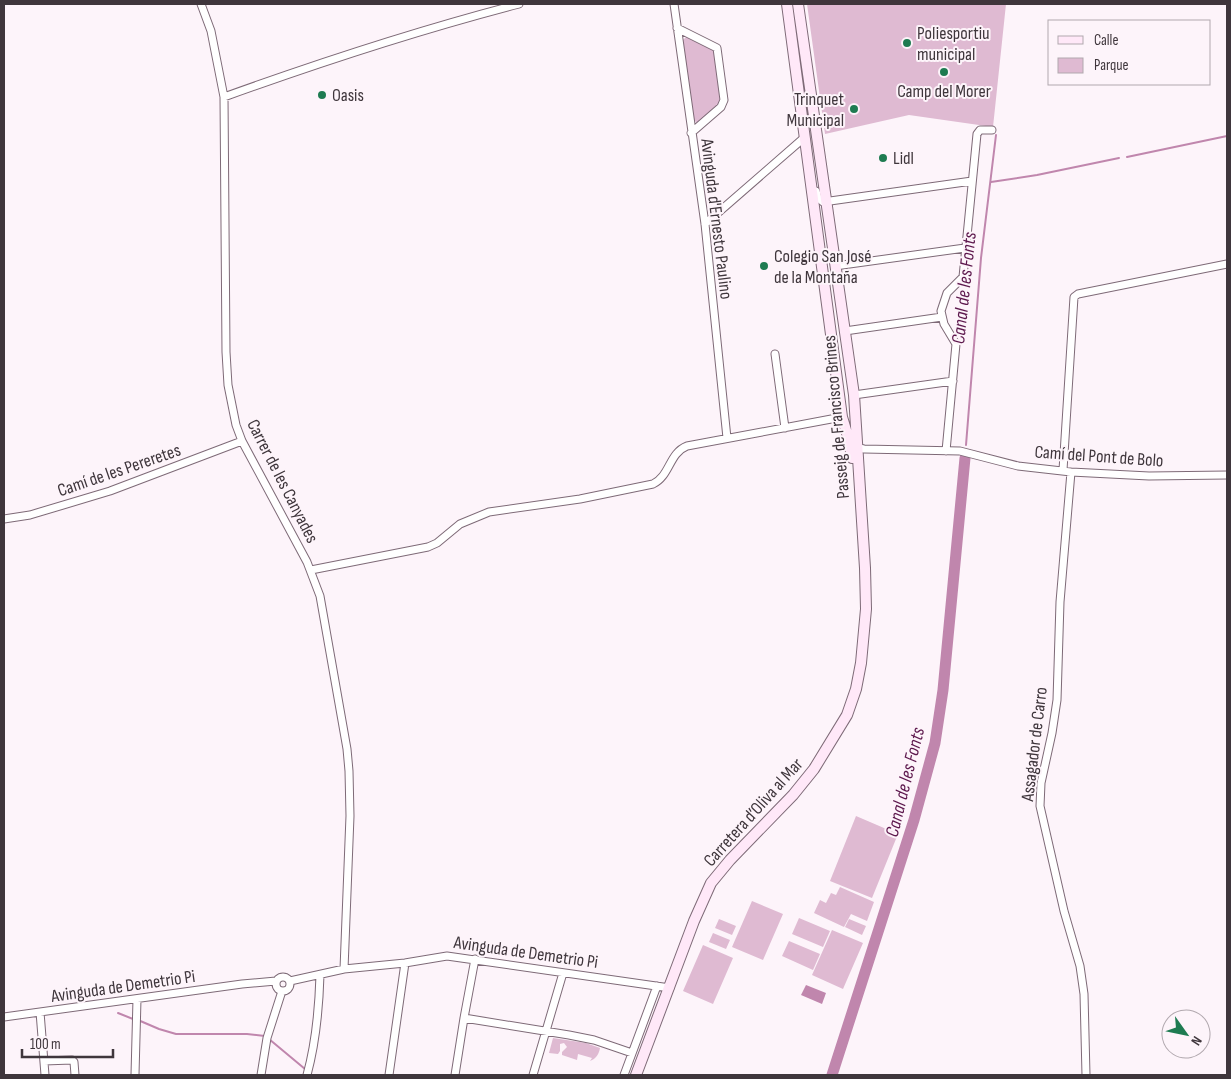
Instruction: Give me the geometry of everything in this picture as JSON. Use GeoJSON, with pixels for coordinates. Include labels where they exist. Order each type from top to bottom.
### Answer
{"type":"FeatureCollection","features":[{"type":"Feature","properties":{"kind":"street","name":"Carrer de les Canyades"},"geometry":{"type":"LineString","coordinates":[[201,4],[210,31],[224,97],[226,352],[232,411],[242,441],[311,570],[320,596],[349,771],[350,816],[344,970]]}},
{"type":"Feature","properties":{"kind":"street"},"geometry":{"type":"LineString","coordinates":[[224,97],[365,48],[446,23],[519,4]]}},
{"type":"Feature","properties":{"kind":"street","name":"Avinguda d'Ernesto Paulino"},"geometry":{"type":"LineString","coordinates":[[674,4],[705,224],[727,438]]}},
{"type":"Feature","properties":{"kind":"street","name":"Passeig de Francisco Brines"},"geometry":{"type":"LineString","coordinates":[[787,4],[844,421],[861,506]]}},
{"type":"Feature","properties":{"kind":"street","name":"Passeig de Francisco Brines"},"geometry":{"type":"LineString","coordinates":[[798,4],[854,395],[861,506]]}},
{"type":"Feature","properties":{"kind":"street"},"geometry":{"type":"LineString","coordinates":[[677,28],[715,46],[718,51],[723,104],[692,133]]}},
{"type":"Feature","properties":{"kind":"street"},"geometry":{"type":"LineString","coordinates":[[946,450],[956,341],[948,331],[942,317],[942,306],[945,297],[962,277],[977,134],[980,130],[992,130]]}},
{"type":"Feature","properties":{"kind":"street"},"geometry":{"type":"LineString","coordinates":[[705,224],[805,137]]}},
{"type":"Feature","properties":{"kind":"street"},"geometry":{"type":"LineString","coordinates":[[809,165],[812,168],[818,198],[823,202],[972,181]]}},
{"type":"Feature","properties":{"kind":"street"},"geometry":{"type":"LineString","coordinates":[[835,266],[965,248]]}},
{"type":"Feature","properties":{"kind":"street","name":"Assagador de Carro"},"geometry":{"type":"LineString","coordinates":[[1086,1075],[1084,994],[1080,966],[1064,911],[1040,806],[1041,783],[1056,709],[1074,297],[1078,294],[1227,264]]}},
{"type":"Feature","properties":{"kind":"street"},"geometry":{"type":"LineString","coordinates":[[845,331],[942,317]]}},
{"type":"Feature","properties":{"kind":"street"},"geometry":{"type":"LineString","coordinates":[[775,354],[785,428]]}},
{"type":"Feature","properties":{"kind":"street"},"geometry":{"type":"LineString","coordinates":[[854,395],[953,381]]}},
{"type":"Feature","properties":{"kind":"street"},"geometry":{"type":"LineString","coordinates":[[311,570],[428,547],[437,543],[460,524],[490,512],[580,499],[653,484],[662,477],[681,448],[785,428],[855,418]]}},
{"type":"Feature","properties":{"kind":"street"},"geometry":{"type":"LineString","coordinates":[[844,421],[850,432],[852,445],[857,448]]}},
{"type":"Feature","properties":{"kind":"street","name":"Camí de les Pereretes"},"geometry":{"type":"LineString","coordinates":[[4,519],[30,515],[110,491],[242,441]]}},
{"type":"Feature","properties":{"kind":"street","name":"Camí del Pont de Bolo"},"geometry":{"type":"LineString","coordinates":[[857,448],[960,451],[1018,466],[1067,471],[1150,476],[1227,474]]}},
{"type":"Feature","properties":{"kind":"street","name":"Carretera d’Oliva al Mar"},"geometry":{"type":"LineString","coordinates":[[636,1075],[694,921],[711,883],[730,860],[801,786],[828,748],[847,715],[859,674],[865,631],[865,568],[861,506]]}},
{"type":"Feature","properties":{"kind":"street","name":"Avinguda de Demetrio Pi"},"geometry":{"type":"LineString","coordinates":[[290,980],[344,970],[405,963],[439,956],[454,956],[670,988]]}},
{"type":"Feature","properties":{"kind":"street"},"geometry":{"type":"LineString","coordinates":[[455,1075],[475,959]]}},
{"type":"Feature","properties":{"kind":"street"},"geometry":{"type":"LineString","coordinates":[[389,1075],[405,963]]}},
{"type":"Feature","properties":{"kind":"street"},"geometry":{"type":"LineString","coordinates":[[533,1075],[563,973]]}},
{"type":"Feature","properties":{"kind":"street"},"geometry":{"type":"LineString","coordinates":[[308,1073],[318,1020],[320,975]]}},
{"type":"Feature","properties":{"kind":"street"},"geometry":{"type":"LineString","coordinates":[[261,1075],[267,1038],[282,991],[289,987],[290,980],[281,976],[276,981],[276,987],[282,991]]}},
{"type":"Feature","properties":{"kind":"street","name":"Avinguda de Demetrio Pi"},"geometry":{"type":"LineString","coordinates":[[4,1017],[276,981]]}},
{"type":"Feature","properties":{"kind":"street"},"geometry":{"type":"LineString","coordinates":[[624,1075],[657,986]]}},
{"type":"Feature","properties":{"kind":"street"},"geometry":{"type":"LineString","coordinates":[[135,1075],[137,999]]}},
{"type":"Feature","properties":{"kind":"street"},"geometry":{"type":"LineString","coordinates":[[40,1012],[45,1075]]}},
{"type":"Feature","properties":{"kind":"street"},"geometry":{"type":"LineString","coordinates":[[464,1018],[594,1040],[632,1052]]}},
{"type":"Feature","properties":{"kind":"street"},"geometry":{"type":"LineString","coordinates":[[44,1060],[72,1060],[74,1062],[75,1075]]}},
{"type":"Feature","properties":{"kind":"green space","name":"Poliesportiu municipal"},"geometry":{"type":"Polygon","coordinates":[[[807,4],[1006,4],[993,127],[909,115],[825,134],[807,4]]]}},
{"type":"Feature","properties":{"kind":"green space"},"geometry":{"type":"Polygon","coordinates":[[[687,36],[715,49],[722,102],[697,123],[693,119],[683,40],[687,36]]]}},
{"type":"Feature","properties":{"kind":"green space"},"geometry":{"type":"Polygon","coordinates":[[[856,816],[898,834],[872,898],[830,881],[856,816]]]}},
{"type":"Feature","properties":{"kind":"green space"},"geometry":{"type":"Polygon","coordinates":[[[840,887],[874,902],[867,921],[851,914],[844,927],[814,913],[820,900],[826,903],[831,893],[836,895],[840,887]]]}},
{"type":"Feature","properties":{"kind":"green space"},"geometry":{"type":"Polygon","coordinates":[[[752,901],[783,914],[763,960],[732,947],[752,901]]]}},
{"type":"Feature","properties":{"kind":"green space"},"geometry":{"type":"Polygon","coordinates":[[[799,918],[830,931],[823,947],[792,934],[799,918]]]}},
{"type":"Feature","properties":{"kind":"green space"},"geometry":{"type":"Polygon","coordinates":[[[719,919],[736,926],[732,935],[715,928],[719,919]]]}},
{"type":"Feature","properties":{"kind":"green space"},"geometry":{"type":"Polygon","coordinates":[[[849,919],[866,926],[862,935],[845,927],[849,919]]]}},
{"type":"Feature","properties":{"kind":"green space"},"geometry":{"type":"Polygon","coordinates":[[[832,930],[863,943],[843,989],[812,975],[832,930]]]}},
{"type":"Feature","properties":{"kind":"green space"},"geometry":{"type":"Polygon","coordinates":[[[713,933],[730,940],[726,949],[709,942],[713,933]]]}},
{"type":"Feature","properties":{"kind":"green space"},"geometry":{"type":"Polygon","coordinates":[[[789,941],[820,954],[813,970],[782,956],[789,941]]]}},
{"type":"Feature","properties":{"kind":"green space"},"geometry":{"type":"Polygon","coordinates":[[[703,945],[733,958],[713,1004],[683,991],[703,945]]]}},
{"type":"Feature","properties":{"kind":"green space"},"geometry":{"type":"Polygon","coordinates":[[[553,1038],[586,1043],[600,1048],[600,1050],[596,1058],[590,1061],[592,1058],[578,1054],[577,1060],[562,1055],[562,1052],[567,1047],[564,1043],[560,1044],[558,1054],[549,1053],[553,1038]]]}},
{"type":"Feature","properties":{"kind":"shaded area"},"geometry":{"type":"Polygon","coordinates":[[[806,985],[826,993],[822,1004],[801,995],[806,985]]]}},
{"type":"Feature","properties":{"kind":"waterway","name":"Canal de les Fonts"},"geometry":{"type":"LineString","coordinates":[[966,445],[981,258],[996,135]]}},
{"type":"Feature","properties":{"kind":"waterway"},"geometry":{"type":"LineString","coordinates":[[1127,157],[1227,136]]}},
{"type":"Feature","properties":{"kind":"waterway"},"geometry":{"type":"LineString","coordinates":[[991,182],[1037,175],[1119,158]]}},
{"type":"Feature","properties":{"kind":"waterway","name":"Canal de les Fonts"},"geometry":{"type":"LineString","coordinates":[[832,1075],[914,820],[935,743],[943,690],[965,458]]}},
{"type":"Feature","properties":{"kind":"waterway"},"geometry":{"type":"LineString","coordinates":[[118,1013],[133,1019]]}},
{"type":"Feature","properties":{"kind":"waterway"},"geometry":{"type":"LineString","coordinates":[[138,1020],[176,1034],[247,1034],[265,1036]]}},
{"type":"Feature","properties":{"kind":"waterway"},"geometry":{"type":"LineString","coordinates":[[269,1039],[305,1069]]}},
{"type":"Feature","properties":{"kind":"place","name":"Poliesportiu municipal"},"geometry":{"type":"Point","coordinates":[907,43]}},
{"type":"Feature","properties":{"kind":"place","name":"Camp del Morer"},"geometry":{"type":"Point","coordinates":[944,72]}},
{"type":"Feature","properties":{"kind":"place","name":"Oasis"},"geometry":{"type":"Point","coordinates":[322,95]}},
{"type":"Feature","properties":{"kind":"place","name":"Trinquet Municipal"},"geometry":{"type":"Point","coordinates":[854,109]}},
{"type":"Feature","properties":{"kind":"place","name":"Lidl"},"geometry":{"type":"Point","coordinates":[883,158]}},
{"type":"Feature","properties":{"kind":"place","name":"Colegio San José de la Montaña"},"geometry":{"type":"Point","coordinates":[764,266]}}]}
